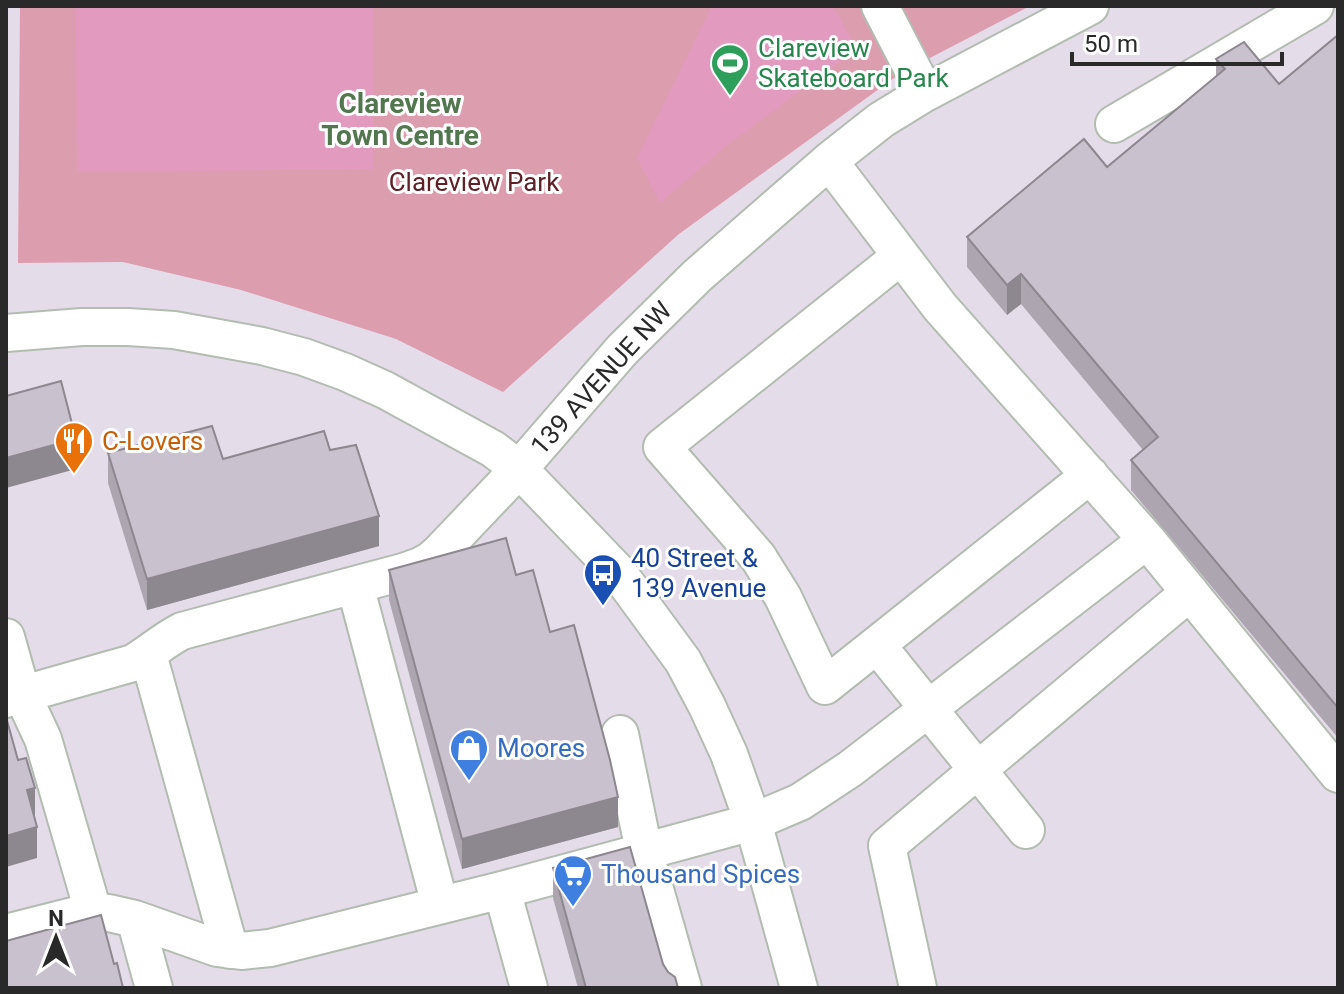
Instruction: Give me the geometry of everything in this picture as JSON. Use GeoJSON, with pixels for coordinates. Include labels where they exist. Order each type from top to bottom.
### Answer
{"type":"FeatureCollection","features":[{"type":"Feature","properties":{"kind":"street"},"geometry":{"type":"LineString","coordinates":[[880,6],[925,93]]}},
{"type":"Feature","properties":{"kind":"street","name":"139 AVENUE NW"},"geometry":{"type":"LineString","coordinates":[[6,333],[82,327],[174,330],[220,337],[304,357],[385,390],[493,449],[519,469],[632,339],[697,276],[829,161],[881,120],[925,93],[1090,6]]}},
{"type":"Feature","properties":{"kind":"street"},"geometry":{"type":"LineString","coordinates":[[1114,124],[1315,6]]}},
{"type":"Feature","properties":{"kind":"street"},"geometry":{"type":"LineString","coordinates":[[829,161],[940,307],[1147,540],[1338,774]]}},
{"type":"Feature","properties":{"kind":"street"},"geometry":{"type":"LineString","coordinates":[[901,256],[662,447],[758,557],[783,597],[825,686],[1090,475]]}},
{"type":"Feature","properties":{"kind":"street"},"geometry":{"type":"LineString","coordinates":[[14,697],[133,663],[182,631],[403,572],[431,560],[519,469],[617,571],[683,661],[729,754],[753,822],[799,988]]}},
{"type":"Feature","properties":{"kind":"street"},"geometry":{"type":"LineString","coordinates":[[6,933],[93,911],[135,919],[217,948],[241,951],[270,948],[502,890],[753,822],[800,802],[850,769],[1147,540]]}},
{"type":"Feature","properties":{"kind":"street"},"geometry":{"type":"LineString","coordinates":[[355,585],[440,905]]}},
{"type":"Feature","properties":{"kind":"street"},"geometry":{"type":"LineString","coordinates":[[918,988],[887,846],[1190,592]]}},
{"type":"Feature","properties":{"kind":"street"},"geometry":{"type":"LineString","coordinates":[[6,637],[14,697],[43,739],[93,911]]}},
{"type":"Feature","properties":{"kind":"street"},"geometry":{"type":"LineString","coordinates":[[877,645],[1026,830]]}},
{"type":"Feature","properties":{"kind":"street"},"geometry":{"type":"LineString","coordinates":[[148,654],[230,950]]}},
{"type":"Feature","properties":{"kind":"street"},"geometry":{"type":"LineString","coordinates":[[620,734],[644,851],[683,988]]}},
{"type":"Feature","properties":{"kind":"street"},"geometry":{"type":"LineString","coordinates":[[502,890],[529,988]]}},
{"type":"Feature","properties":{"kind":"street"},"geometry":{"type":"LineString","coordinates":[[135,919],[154,988]]}},
{"type":"Feature","properties":{"kind":"green space","name":"Clareview Park"},"geometry":{"type":"Polygon","coordinates":[[[20,6],[1030,6],[901,73],[679,234],[503,392],[396,339],[241,290],[123,262],[18,263],[20,6]]]}},
{"type":"Feature","properties":{"kind":"shaded area"},"geometry":{"type":"Polygon","coordinates":[[[76,6],[373,6],[374,169],[77,172],[76,6]]]}},
{"type":"Feature","properties":{"kind":"shaded area","name":"Clareview Skateboard Park"},"geometry":{"type":"Polygon","coordinates":[[[712,6],[833,6],[857,49],[726,146],[660,203],[637,158],[712,6]]]}},
{"type":"Feature","properties":{"kind":"building"},"geometry":{"type":"Polygon","coordinates":[[[1338,35],[1338,708],[1131,460],[1158,437],[1021,274],[1007,285],[967,237],[1084,139],[1107,167],[1225,69],[1216,59],[1244,42],[1279,84],[1338,35]]]}},
{"type":"Feature","properties":{"kind":"building"},"geometry":{"type":"Polygon","coordinates":[[[61,381],[76,439],[6,458],[6,396],[61,381]]]}},
{"type":"Feature","properties":{"kind":"building"},"geometry":{"type":"Polygon","coordinates":[[[212,426],[223,459],[324,431],[330,450],[356,445],[379,516],[147,579],[108,453],[212,426]]]}},
{"type":"Feature","properties":{"kind":"building"},"geometry":{"type":"Polygon","coordinates":[[[506,538],[516,575],[533,570],[550,632],[574,625],[618,797],[462,839],[389,570],[506,538]]]}},
{"type":"Feature","properties":{"kind":"building"},"geometry":{"type":"Polygon","coordinates":[[[6,717],[18,760],[26,758],[35,788],[27,790],[37,827],[6,836],[6,717]]]}},
{"type":"Feature","properties":{"kind":"building"},"geometry":{"type":"Polygon","coordinates":[[[630,847],[663,964],[675,977],[678,988],[586,988],[553,868],[630,847]]]}},
{"type":"Feature","properties":{"kind":"building"},"geometry":{"type":"Polygon","coordinates":[[[101,915],[123,988],[6,988],[6,941],[101,915]]]}},
{"type":"Feature","properties":{"kind":"place","name":"Clareview Skateboard Park"},"geometry":{"type":"Point","coordinates":[730,97]}},
{"type":"Feature","properties":{"kind":"place","name":"C-Lovers"},"geometry":{"type":"Point","coordinates":[74,475]}},
{"type":"Feature","properties":{"kind":"place","name":"40 Street & 139 Avenue"},"geometry":{"type":"Point","coordinates":[603,607]}},
{"type":"Feature","properties":{"kind":"place","name":"Moores"},"geometry":{"type":"Point","coordinates":[469,782]}},
{"type":"Feature","properties":{"kind":"place","name":"Thousand Spices"},"geometry":{"type":"Point","coordinates":[573,908]}},
{"type":"Feature","properties":{"kind":"district","name":"Clareview Town Centre"},"geometry":{"type":"Point","coordinates":[400,119]}}]}
